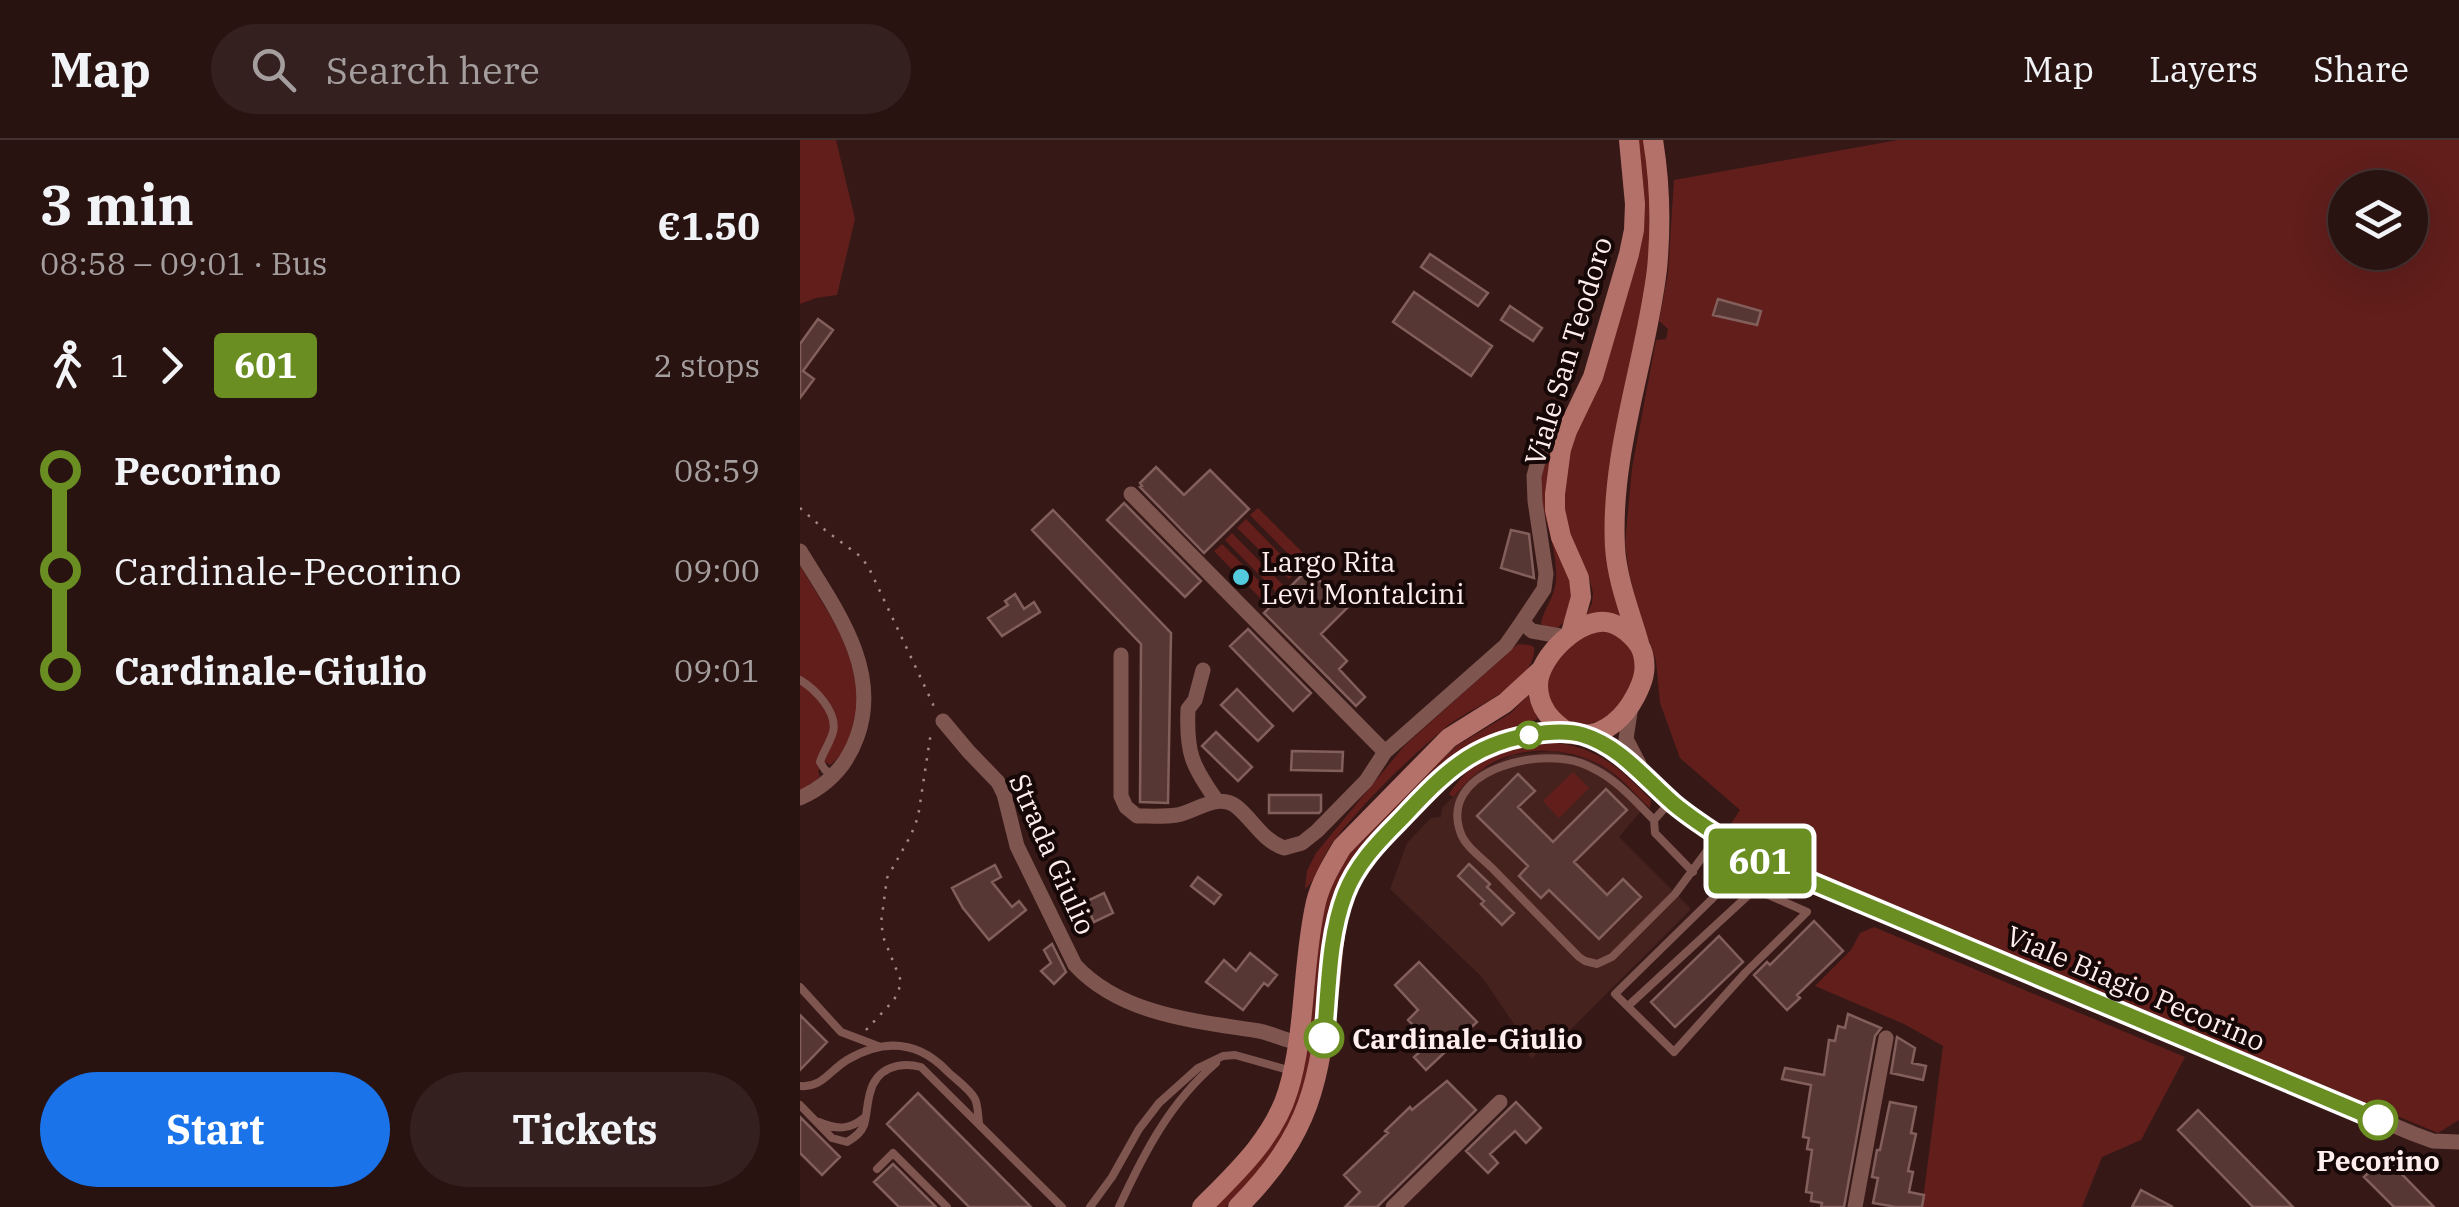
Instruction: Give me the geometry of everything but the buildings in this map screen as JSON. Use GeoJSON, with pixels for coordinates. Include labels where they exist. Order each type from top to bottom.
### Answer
{"type":"FeatureCollection","features":[{"type":"Feature","properties":{"kind":"main road","name":"Viale San Teodoro"},"geometry":{"type":"LineString","coordinates":[[1569,635],[1582,598],[1580,578],[1561,537],[1554,494],[1566,431],[1593,377],[1629,254],[1634,204],[1629,140]]}},
{"type":"Feature","properties":{"kind":"main road"},"geometry":{"type":"LineString","coordinates":[[1238,1207],[1272,1170],[1308,1106],[1321,1061],[1338,919],[1346,890],[1360,865],[1465,758],[1501,741],[1546,732],[1576,734],[1607,728],[1631,705],[1645,675],[1640,644],[1617,568],[1615,525],[1616,480],[1656,269],[1659,199],[1653,140]]}},
{"type":"Feature","properties":{"kind":"main road"},"geometry":{"type":"LineString","coordinates":[[1202,1207],[1244,1165],[1288,1093],[1316,903],[1342,847],[1450,738],[1505,703],[1569,635],[1592,622],[1611,623],[1640,644]]}},
{"type":"Feature","properties":{"kind":"main road"},"geometry":{"type":"LineString","coordinates":[[1542,668],[1538,682],[1545,712],[1557,726],[1576,734]]}},
{"type":"Feature","properties":{"kind":"street"},"geometry":{"type":"LineString","coordinates":[[1121,656],[1122,801],[1137,816],[1176,815],[1217,801],[1236,806],[1273,844],[1284,848],[1302,843],[1366,781],[1385,752],[1527,627],[1544,590],[1546,574],[1534,476],[1550,418]]}},
{"type":"Feature","properties":{"kind":"street"},"geometry":{"type":"LineString","coordinates":[[1131,494],[1385,752]]}},
{"type":"Feature","properties":{"kind":"street"},"geometry":{"type":"LineString","coordinates":[[800,551],[847,630],[864,682],[863,721],[854,747],[834,775],[816,791],[800,798]]}},
{"type":"Feature","properties":{"kind":"street"},"geometry":{"type":"LineString","coordinates":[[1527,627],[1552,636],[1569,635]]}},
{"type":"Feature","properties":{"kind":"street"},"geometry":{"type":"LineString","coordinates":[[1527,627],[1543,654],[1542,668]]}},
{"type":"Feature","properties":{"kind":"street"},"geometry":{"type":"LineString","coordinates":[[1203,670],[1195,700],[1188,709],[1190,754],[1196,772],[1217,801]]}},
{"type":"Feature","properties":{"kind":"street"},"geometry":{"type":"LineString","coordinates":[[1631,705],[1626,739],[1646,776]]}},
{"type":"Feature","properties":{"kind":"street","name":"Strada Giulio"},"geometry":{"type":"LineString","coordinates":[[936,720],[998,782],[1026,867],[1075,965],[1084,974],[1134,1004],[1192,1022],[1266,1032],[1297,1042]]}},
{"type":"Feature","properties":{"kind":"street"},"geometry":{"type":"LineString","coordinates":[[1576,734],[1615,752],[1646,776]]}},
{"type":"Feature","properties":{"kind":"street","name":"Viale Biagio Pecorino"},"geometry":{"type":"LineString","coordinates":[[1646,776],[1671,801],[1750,856],[2433,1142],[2459,1142]]}},
{"type":"Feature","properties":{"kind":"street"},"geometry":{"type":"LineString","coordinates":[[1856,1207],[1886,1038]]}},
{"type":"Feature","properties":{"kind":"street"},"geometry":{"type":"LineString","coordinates":[[1393,1207],[1500,1102]]}},
{"type":"Feature","properties":{"kind":"street"},"geometry":{"type":"LineString","coordinates":[[2433,1142],[2459,1154]]}},
{"type":"Feature","properties":{"kind":"lane"},"geometry":{"type":"LineString","coordinates":[[800,680],[810,686],[832,716],[832,735],[820,762],[834,775]]}},
{"type":"Feature","properties":{"kind":"lane"},"geometry":{"type":"LineString","coordinates":[[1693,872],[1655,833],[1654,820],[1626,790],[1581,763],[1556,758],[1524,759],[1489,772],[1464,796],[1457,812],[1463,839],[1578,957],[1590,963],[1612,957],[1676,894],[1693,872],[1718,836]]}},
{"type":"Feature","properties":{"kind":"lane"},"geometry":{"type":"LineString","coordinates":[[1654,820],[1671,801]]}},
{"type":"Feature","properties":{"kind":"lane"},"geometry":{"type":"LineString","coordinates":[[1628,1006],[1755,889],[1807,912],[1674,1052],[1615,994],[1750,856]]}},
{"type":"Feature","properties":{"kind":"lane"},"geometry":{"type":"LineString","coordinates":[[800,988],[841,1032],[879,1047]]}},
{"type":"Feature","properties":{"kind":"lane"},"geometry":{"type":"LineString","coordinates":[[800,1086],[814,1086],[847,1060],[879,1047],[902,1046],[927,1053],[975,1099],[979,1123]]}},
{"type":"Feature","properties":{"kind":"lane"},"geometry":{"type":"LineString","coordinates":[[1090,1207],[1158,1103],[1198,1068],[1223,1056],[1246,1056],[1292,1071]]}},
{"type":"Feature","properties":{"kind":"lane"},"geometry":{"type":"LineString","coordinates":[[1118,1207],[1154,1134],[1198,1078],[1223,1056]]}},
{"type":"Feature","properties":{"kind":"lane"},"geometry":{"type":"LineString","coordinates":[[800,1105],[832,1138],[846,1142],[859,1132],[869,1095],[882,1072],[893,1066],[913,1065],[928,1072],[1062,1207]]}},
{"type":"Feature","properties":{"kind":"lane"},"geometry":{"type":"LineString","coordinates":[[877,1169],[893,1153],[947,1207]]}},
{"type":"Feature","properties":{"kind":"path"},"geometry":{"type":"LineString","coordinates":[[800,508],[862,557],[870,568],[933,704],[936,720],[918,817],[888,878],[881,923],[900,981],[899,990],[864,1032]]}},
{"type":"Feature","properties":{"kind":"shaded area"},"geometry":{"type":"Polygon","coordinates":[[[800,140],[836,140],[855,219],[837,295],[800,304],[800,140]]]}},
{"type":"Feature","properties":{"kind":"shaded area"},"geometry":{"type":"Polygon","coordinates":[[[1637,140],[1646,140],[1650,262],[1610,484],[1618,619],[1586,616],[1593,593],[1564,511],[1571,441],[1612,344],[1637,140]]]}},
{"type":"Feature","properties":{"kind":"shaded area"},"geometry":{"type":"Polygon","coordinates":[[[1898,140],[2459,140],[2459,1120],[2438,1133],[1725,833],[1740,810],[1680,758],[1660,703],[1656,661],[1637,606],[1625,543],[1632,468],[1656,340],[1666,339],[1668,329],[1659,321],[1668,273],[1674,180],[1898,140]]]}},
{"type":"Feature","properties":{"kind":"shaded area"},"geometry":{"type":"Polygon","coordinates":[[[1561,428],[1554,449],[1574,590],[1570,615],[1557,629],[1545,629],[1541,623],[1554,591],[1556,567],[1540,480],[1561,428]]]}},
{"type":"Feature","properties":{"kind":"shaded area"},"geometry":{"type":"Polygon","coordinates":[[[1258,508],[1309,559],[1301,567],[1250,515],[1258,508]]]}},
{"type":"Feature","properties":{"kind":"shaded area"},"geometry":{"type":"Polygon","coordinates":[[[1246,519],[1297,571],[1289,579],[1237,528],[1246,519]]]}},
{"type":"Feature","properties":{"kind":"shaded area"},"geometry":{"type":"Polygon","coordinates":[[[1232,533],[1283,585],[1276,592],[1225,540],[1232,533]]]}},
{"type":"Feature","properties":{"kind":"shaded area"},"geometry":{"type":"Polygon","coordinates":[[[1222,544],[1273,595],[1265,603],[1214,551],[1222,544]]]}},
{"type":"Feature","properties":{"kind":"shaded area"},"geometry":{"type":"Polygon","coordinates":[[[800,566],[845,645],[857,687],[851,732],[843,750],[834,762],[826,762],[818,771],[820,777],[800,790],[800,566]]]}},
{"type":"Feature","properties":{"kind":"shaded area"},"geometry":{"type":"Polygon","coordinates":[[[1605,630],[1627,644],[1635,663],[1633,683],[1622,702],[1607,716],[1588,724],[1570,722],[1551,701],[1547,686],[1550,672],[1577,639],[1605,630]]]}},
{"type":"Feature","properties":{"kind":"shaded area"},"geometry":{"type":"Polygon","coordinates":[[[1518,644],[1534,647],[1525,673],[1500,694],[1446,727],[1397,771],[1337,837],[1305,889],[1307,871],[1316,853],[1405,745],[1518,644]]]}},
{"type":"Feature","properties":{"kind":"shaded area"},"geometry":{"type":"Polygon","coordinates":[[[1528,695],[1538,719],[1499,732],[1367,842],[1314,1053],[1293,1119],[1254,1180],[1226,1207],[1215,1207],[1265,1151],[1329,883],[1361,836],[1456,746],[1511,713],[1528,695]]]}},
{"type":"Feature","properties":{"kind":"shaded area"},"geometry":{"type":"Polygon","coordinates":[[[1540,742],[1574,746],[1602,758],[1651,800],[1650,808],[1615,774],[1595,762],[1562,752],[1511,755],[1477,773],[1453,797],[1449,794],[1469,770],[1488,756],[1540,742]]]}},
{"type":"Feature","properties":{"kind":"shaded area"},"geometry":{"type":"Polygon","coordinates":[[[1553,751],[1587,759],[1610,771],[1646,805],[1619,837],[1691,909],[1555,1045],[1545,1046],[1531,1059],[1516,1027],[1482,977],[1390,889],[1407,843],[1431,818],[1441,817],[1442,808],[1479,771],[1513,755],[1553,751]]]}},
{"type":"Feature","properties":{"kind":"shaded area"},"geometry":{"type":"Polygon","coordinates":[[[1573,772],[1589,788],[1559,818],[1543,801],[1573,772]]]}},
{"type":"Feature","properties":{"kind":"shaded area"},"geometry":{"type":"Polygon","coordinates":[[[1874,927],[2185,1057],[2141,1140],[2102,1157],[2082,1207],[1922,1207],[1943,1046],[1904,1024],[1815,986],[1851,950],[1860,933],[1874,927]]]}},
{"type":"Feature","properties":{"kind":"bus line","name":"601"},"geometry":{"type":"LineString","coordinates":[[1324,1038],[1341,904],[1366,856],[1465,758],[1501,741],[1546,732],[1570,733],[1583,735],[1615,752],[1685,812],[1750,856],[2378,1120]]}},
{"type":"Feature","properties":{"kind":"place","name":"Largo Rita Levi Montalcini"},"geometry":{"type":"Point","coordinates":[1241,577]}},
{"type":"Feature","properties":{"kind":"place","name":"Cardinale-Giulio"},"geometry":{"type":"Point","coordinates":[1324,1038]}},
{"type":"Feature","properties":{"kind":"place","name":"Pecorino"},"geometry":{"type":"Point","coordinates":[2378,1120]}}]}
